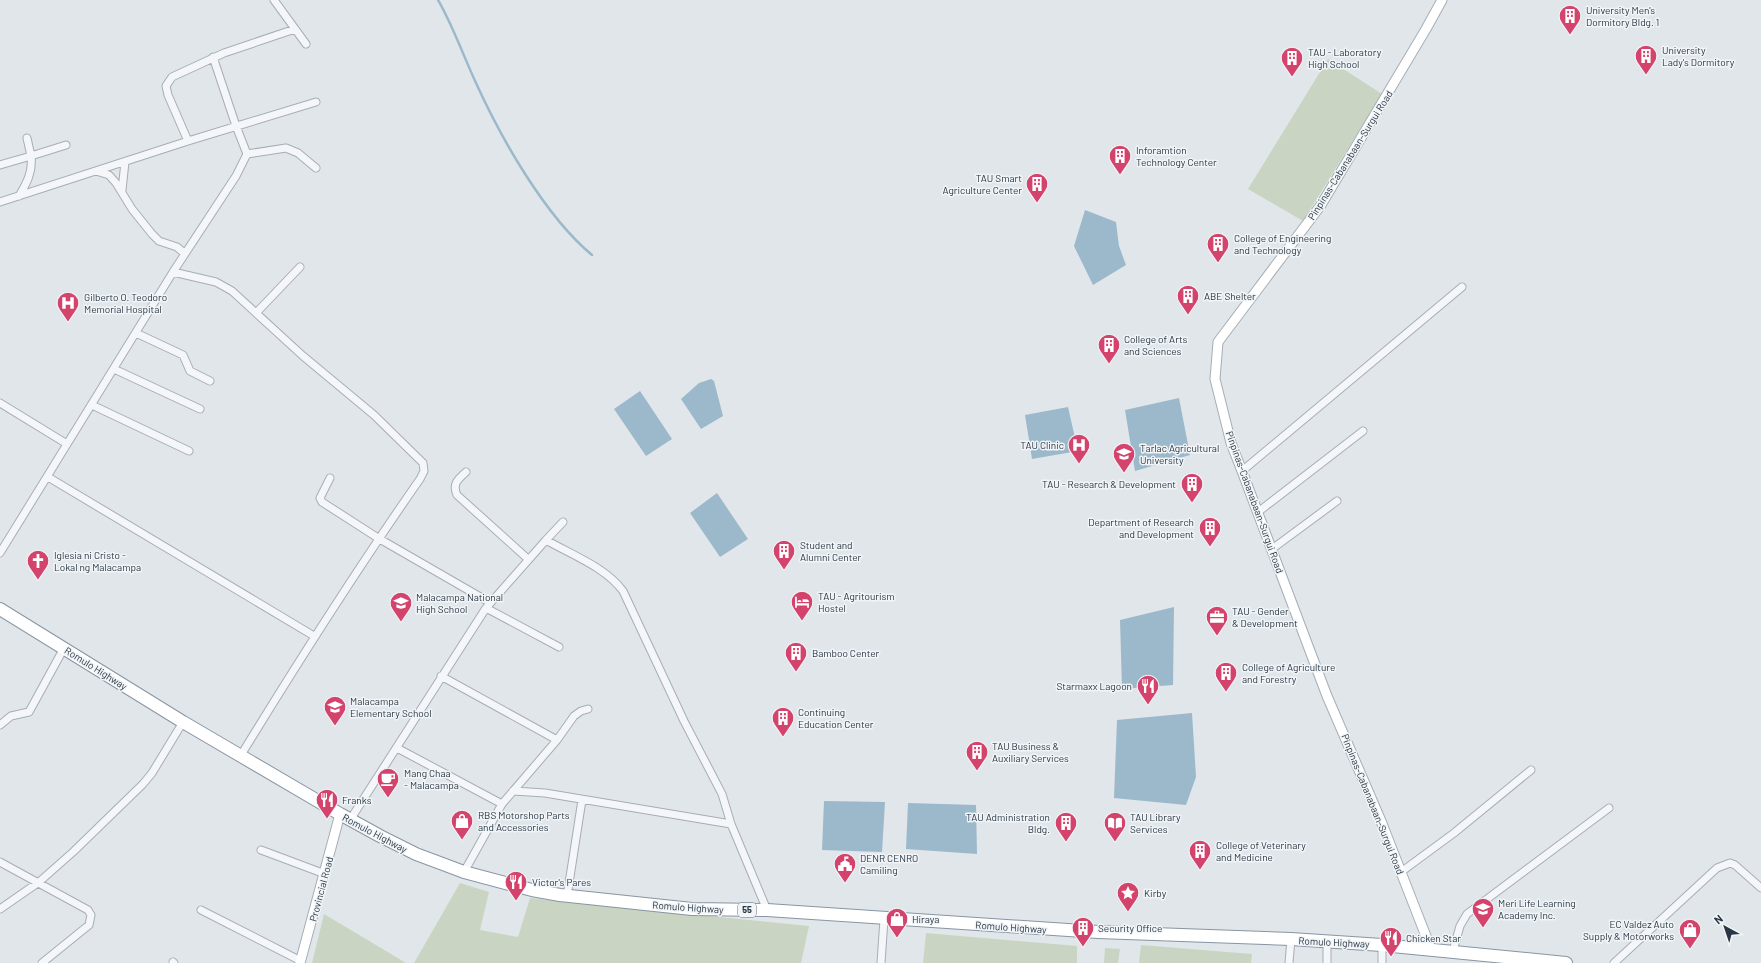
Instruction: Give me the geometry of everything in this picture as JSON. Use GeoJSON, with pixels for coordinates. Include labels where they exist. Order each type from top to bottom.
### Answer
{"type":"FeatureCollection","features":[{"type":"Feature","properties":{"kind":"highway","name":"Romulo Highway"},"geometry":{"type":"LineString","coordinates":[[0,609],[183,722],[345,817],[416,854],[464,872],[525,888],[567,896],[692,909],[766,910],[1126,934],[1328,941],[1453,951],[1544,962],[1566,963]]}},
{"type":"Feature","properties":{"kind":"street"},"geometry":{"type":"LineString","coordinates":[[274,0],[306,44]]}},
{"type":"Feature","properties":{"kind":"street","name":"Pinpinas-Cabanabaan-Surgui Road"},"geometry":{"type":"LineString","coordinates":[[1431,949],[1381,821],[1327,696],[1231,443],[1214,379],[1218,342],[1321,205],[1426,30],[1442,0]]}},
{"type":"Feature","properties":{"kind":"street"},"geometry":{"type":"LineString","coordinates":[[188,141],[168,95],[166,86],[172,78],[213,58],[295,29]]}},
{"type":"Feature","properties":{"kind":"street"},"geometry":{"type":"LineString","coordinates":[[213,58],[236,126],[248,154]]}},
{"type":"Feature","properties":{"kind":"street"},"geometry":{"type":"LineString","coordinates":[[0,202],[188,141],[316,102]]}},
{"type":"Feature","properties":{"kind":"street"},"geometry":{"type":"LineString","coordinates":[[19,196],[25,186],[32,166],[27,138]]}},
{"type":"Feature","properties":{"kind":"street"},"geometry":{"type":"LineString","coordinates":[[0,165],[66,145]]}},
{"type":"Feature","properties":{"kind":"street"},"geometry":{"type":"LineString","coordinates":[[248,154],[286,148],[298,153],[316,168]]}},
{"type":"Feature","properties":{"kind":"street"},"geometry":{"type":"LineString","coordinates":[[0,553],[184,253],[236,176],[248,154]]}},
{"type":"Feature","properties":{"kind":"street"},"geometry":{"type":"LineString","coordinates":[[122,190],[125,162]]}},
{"type":"Feature","properties":{"kind":"street"},"geometry":{"type":"LineString","coordinates":[[96,171],[109,175],[122,190],[132,209],[152,234],[160,241],[177,247],[184,253]]}},
{"type":"Feature","properties":{"kind":"street"},"geometry":{"type":"LineString","coordinates":[[257,312],[300,267]]}},
{"type":"Feature","properties":{"kind":"street"},"geometry":{"type":"LineString","coordinates":[[173,272],[216,282],[232,290],[303,356],[374,416],[422,463],[424,471],[420,480],[378,538],[314,636],[241,755]]}},
{"type":"Feature","properties":{"kind":"street"},"geometry":{"type":"LineString","coordinates":[[1242,471],[1462,287]]}},
{"type":"Feature","properties":{"kind":"street"},"geometry":{"type":"LineString","coordinates":[[136,333],[183,355],[190,371],[210,381]]}},
{"type":"Feature","properties":{"kind":"street"},"geometry":{"type":"LineString","coordinates":[[114,369],[200,409]]}},
{"type":"Feature","properties":{"kind":"street"},"geometry":{"type":"LineString","coordinates":[[0,403],[67,444]]}},
{"type":"Feature","properties":{"kind":"street"},"geometry":{"type":"LineString","coordinates":[[92,405],[189,451]]}},
{"type":"Feature","properties":{"kind":"street"},"geometry":{"type":"LineString","coordinates":[[1258,512],[1363,431]]}},
{"type":"Feature","properties":{"kind":"street"},"geometry":{"type":"LineString","coordinates":[[466,472],[456,480],[454,486],[457,495],[528,559]]}},
{"type":"Feature","properties":{"kind":"street"},"geometry":{"type":"LineString","coordinates":[[48,477],[314,636]]}},
{"type":"Feature","properties":{"kind":"street"},"geometry":{"type":"LineString","coordinates":[[330,478],[320,494],[322,502],[487,605],[559,647]]}},
{"type":"Feature","properties":{"kind":"street"},"geometry":{"type":"LineString","coordinates":[[1272,549],[1337,501]]}},
{"type":"Feature","properties":{"kind":"street"},"geometry":{"type":"LineString","coordinates":[[345,817],[397,748],[487,605],[563,522]]}},
{"type":"Feature","properties":{"kind":"street"},"geometry":{"type":"LineString","coordinates":[[546,540],[615,580],[623,591],[684,721],[722,794],[731,824],[766,910]]}},
{"type":"Feature","properties":{"kind":"street"},"geometry":{"type":"LineString","coordinates":[[0,725],[11,716],[29,712],[64,648]]}},
{"type":"Feature","properties":{"kind":"street"},"geometry":{"type":"LineString","coordinates":[[441,676],[557,740]]}},
{"type":"Feature","properties":{"kind":"street"},"geometry":{"type":"LineString","coordinates":[[464,872],[502,804],[557,740],[574,716],[581,711],[588,709]]}},
{"type":"Feature","properties":{"kind":"street"},"geometry":{"type":"LineString","coordinates":[[0,909],[39,882],[73,852],[143,784],[152,773],[183,722]]}},
{"type":"Feature","properties":{"kind":"street"},"geometry":{"type":"LineString","coordinates":[[397,748],[502,804]]}},
{"type":"Feature","properties":{"kind":"street"},"geometry":{"type":"LineString","coordinates":[[1401,872],[1454,834],[1531,770]]}},
{"type":"Feature","properties":{"kind":"street"},"geometry":{"type":"LineString","coordinates":[[513,791],[545,793],[731,824]]}},
{"type":"Feature","properties":{"kind":"street"},"geometry":{"type":"LineString","coordinates":[[567,896],[582,800]]}},
{"type":"Feature","properties":{"kind":"street"},"geometry":{"type":"LineString","coordinates":[[1453,951],[1460,926],[1467,914],[1609,808]]}},
{"type":"Feature","properties":{"kind":"street","name":"Provincial Road"},"geometry":{"type":"LineString","coordinates":[[301,962],[325,874],[345,817]]}},
{"type":"Feature","properties":{"kind":"street"},"geometry":{"type":"LineString","coordinates":[[261,850],[325,874]]}},
{"type":"Feature","properties":{"kind":"street"},"geometry":{"type":"LineString","coordinates":[[0,862],[88,910],[91,915],[89,925],[42,963]]}},
{"type":"Feature","properties":{"kind":"street"},"geometry":{"type":"LineString","coordinates":[[1614,963],[1717,868],[1730,863],[1735,865],[1761,888]]}},
{"type":"Feature","properties":{"kind":"street"},"geometry":{"type":"LineString","coordinates":[[201,910],[301,962]]}},
{"type":"Feature","properties":{"kind":"street"},"geometry":{"type":"LineString","coordinates":[[881,963],[884,919]]}},
{"type":"Feature","properties":{"kind":"street"},"geometry":{"type":"LineString","coordinates":[[1289,963],[1291,939]]}},
{"type":"Feature","properties":{"kind":"street"},"geometry":{"type":"LineString","coordinates":[[1327,963],[1328,941]]}},
{"type":"Feature","properties":{"kind":"street"},"geometry":{"type":"LineString","coordinates":[[1382,945],[1382,963]]}},
{"type":"Feature","properties":{"kind":"green space"},"geometry":{"type":"Polygon","coordinates":[[[1328,59],[1382,94],[1303,221],[1248,189],[1328,59]]]}},
{"type":"Feature","properties":{"kind":"green space"},"geometry":{"type":"Polygon","coordinates":[[[460,883],[489,892],[480,930],[518,937],[530,898],[809,926],[801,963],[414,963],[460,883]]]}},
{"type":"Feature","properties":{"kind":"green space"},"geometry":{"type":"Polygon","coordinates":[[[324,914],[406,963],[312,963],[324,914]]]}},
{"type":"Feature","properties":{"kind":"green space"},"geometry":{"type":"Polygon","coordinates":[[[926,933],[1077,946],[1077,963],[923,963],[926,933]]]}},
{"type":"Feature","properties":{"kind":"green space"},"geometry":{"type":"Polygon","coordinates":[[[1141,945],[1252,954],[1251,963],[1139,963],[1141,945]]]}},
{"type":"Feature","properties":{"kind":"green space"},"geometry":{"type":"Polygon","coordinates":[[[1105,948],[1120,949],[1118,963],[1104,963],[1105,948]]]}},
{"type":"Feature","properties":{"kind":"water"},"geometry":{"type":"Polygon","coordinates":[[[1085,210],[1116,222],[1119,246],[1126,265],[1093,285],[1074,246],[1085,210]]]}},
{"type":"Feature","properties":{"kind":"water"},"geometry":{"type":"Polygon","coordinates":[[[711,379],[714,381],[723,416],[701,429],[681,399],[699,383],[711,379]]]}},
{"type":"Feature","properties":{"kind":"water"},"geometry":{"type":"Polygon","coordinates":[[[640,391],[672,439],[646,456],[614,409],[640,391]]]}},
{"type":"Feature","properties":{"kind":"water"},"geometry":{"type":"Polygon","coordinates":[[[1179,398],[1190,455],[1135,471],[1125,410],[1179,398]]]}},
{"type":"Feature","properties":{"kind":"water"},"geometry":{"type":"Polygon","coordinates":[[[1068,407],[1078,451],[1032,459],[1025,415],[1068,407]]]}},
{"type":"Feature","properties":{"kind":"water"},"geometry":{"type":"Polygon","coordinates":[[[717,493],[748,539],[720,557],[690,513],[717,493]]]}},
{"type":"Feature","properties":{"kind":"water"},"geometry":{"type":"Polygon","coordinates":[[[1174,607],[1173,685],[1122,689],[1120,620],[1174,607]]]}},
{"type":"Feature","properties":{"kind":"water"},"geometry":{"type":"Polygon","coordinates":[[[1192,713],[1196,777],[1186,805],[1114,798],[1117,720],[1192,713]]]}},
{"type":"Feature","properties":{"kind":"water"},"geometry":{"type":"Polygon","coordinates":[[[824,801],[885,802],[882,852],[822,850],[824,801]]]}},
{"type":"Feature","properties":{"kind":"water"},"geometry":{"type":"Polygon","coordinates":[[[908,803],[976,805],[977,854],[906,849],[908,803]]]}},
{"type":"Feature","properties":{"kind":"waterway"},"geometry":{"type":"LineString","coordinates":[[438,0],[486,105],[511,151],[541,198],[575,239],[592,255]]}},
{"type":"Feature","properties":{"kind":"place","name":"University Men's Dormitory Bldg. 1"},"geometry":{"type":"Point","coordinates":[1570,36]}},
{"type":"Feature","properties":{"kind":"place","name":"University Lady's Dormitory"},"geometry":{"type":"Point","coordinates":[1646,76]}},
{"type":"Feature","properties":{"kind":"place","name":"TAU - Laboratory High School"},"geometry":{"type":"Point","coordinates":[1292,78]}},
{"type":"Feature","properties":{"kind":"place","name":"Inforamtion Technology Center"},"geometry":{"type":"Point","coordinates":[1120,176]}},
{"type":"Feature","properties":{"kind":"place","name":"TAU Smart Agriculture Center"},"geometry":{"type":"Point","coordinates":[1037,204]}},
{"type":"Feature","properties":{"kind":"place","name":"College of Engineering and Technology"},"geometry":{"type":"Point","coordinates":[1218,264]}},
{"type":"Feature","properties":{"kind":"place","name":"ABE Shelter"},"geometry":{"type":"Point","coordinates":[1188,316]}},
{"type":"Feature","properties":{"kind":"place","name":"Gilberto O. Teodoro Memorial Hospital"},"geometry":{"type":"Point","coordinates":[68,322]}},
{"type":"Feature","properties":{"kind":"place","name":"College of Arts and Sciences"},"geometry":{"type":"Point","coordinates":[1109,364]}},
{"type":"Feature","properties":{"kind":"place","name":"TAU Clinic"},"geometry":{"type":"Point","coordinates":[1079,464]}},
{"type":"Feature","properties":{"kind":"place","name":"Tarlac Agricultural University"},"geometry":{"type":"Point","coordinates":[1124,474]}},
{"type":"Feature","properties":{"kind":"place","name":"TAU - Research & Development"},"geometry":{"type":"Point","coordinates":[1192,504]}},
{"type":"Feature","properties":{"kind":"place","name":"Department of Research and Development"},"geometry":{"type":"Point","coordinates":[1210,548]}},
{"type":"Feature","properties":{"kind":"place","name":"Student and Alumni Center"},"geometry":{"type":"Point","coordinates":[784,570]}},
{"type":"Feature","properties":{"kind":"place","name":"Iglesia ni Cristo - Lokal ng Malacampa"},"geometry":{"type":"Point","coordinates":[38,580]}},
{"type":"Feature","properties":{"kind":"place","name":"Malacampa National High School"},"geometry":{"type":"Point","coordinates":[401,622]}},
{"type":"Feature","properties":{"kind":"place","name":"TAU - Agritourism Hostel"},"geometry":{"type":"Point","coordinates":[802,622]}},
{"type":"Feature","properties":{"kind":"place","name":"TAU - Gender & Development"},"geometry":{"type":"Point","coordinates":[1217,636]}},
{"type":"Feature","properties":{"kind":"place","name":"Bamboo Center"},"geometry":{"type":"Point","coordinates":[796,672]}},
{"type":"Feature","properties":{"kind":"place","name":"College of Agriculture and Forestry"},"geometry":{"type":"Point","coordinates":[1226,692]}},
{"type":"Feature","properties":{"kind":"place","name":"Starmaxx Lagoon"},"geometry":{"type":"Point","coordinates":[1148,706]}},
{"type":"Feature","properties":{"kind":"place","name":"Malacampa Elementary School"},"geometry":{"type":"Point","coordinates":[335,726]}},
{"type":"Feature","properties":{"kind":"place","name":"Continuing Education Center"},"geometry":{"type":"Point","coordinates":[783,738]}},
{"type":"Feature","properties":{"kind":"place","name":"TAU Business & Auxiliary Services"},"geometry":{"type":"Point","coordinates":[977,772]}},
{"type":"Feature","properties":{"kind":"place","name":"Mang Chaa - Malacampa"},"geometry":{"type":"Point","coordinates":[388,798]}},
{"type":"Feature","properties":{"kind":"place","name":"Franks"},"geometry":{"type":"Point","coordinates":[327,820]}},
{"type":"Feature","properties":{"kind":"place","name":"RBS Motorshop Parts and Accessories"},"geometry":{"type":"Point","coordinates":[462,840]}},
{"type":"Feature","properties":{"kind":"place","name":"TAU Administration Bldg."},"geometry":{"type":"Point","coordinates":[1066,842]}},
{"type":"Feature","properties":{"kind":"place","name":"TAU Library Services"},"geometry":{"type":"Point","coordinates":[1115,842]}},
{"type":"Feature","properties":{"kind":"place","name":"College of Veterinary and Medicine"},"geometry":{"type":"Point","coordinates":[1200,870]}},
{"type":"Feature","properties":{"kind":"place","name":"DENR CENRO Camiling"},"geometry":{"type":"Point","coordinates":[845,884]}},
{"type":"Feature","properties":{"kind":"place","name":"Victor's Pares"},"geometry":{"type":"Point","coordinates":[516,902]}},
{"type":"Feature","properties":{"kind":"place","name":"Kirby"},"geometry":{"type":"Point","coordinates":[1128,912]}},
{"type":"Feature","properties":{"kind":"place","name":"Meri Life Learning Academy Inc."},"geometry":{"type":"Point","coordinates":[1483,928]}},
{"type":"Feature","properties":{"kind":"place","name":"Hiraya"},"geometry":{"type":"Point","coordinates":[897,938]}},
{"type":"Feature","properties":{"kind":"place","name":"Security Office"},"geometry":{"type":"Point","coordinates":[1083,948]}},
{"type":"Feature","properties":{"kind":"place","name":"EC Valdez Auto Supply & Motorworks"},"geometry":{"type":"Point","coordinates":[1690,950]}},
{"type":"Feature","properties":{"kind":"place","name":"Chicken Star"},"geometry":{"type":"Point","coordinates":[1391,958]}}]}
